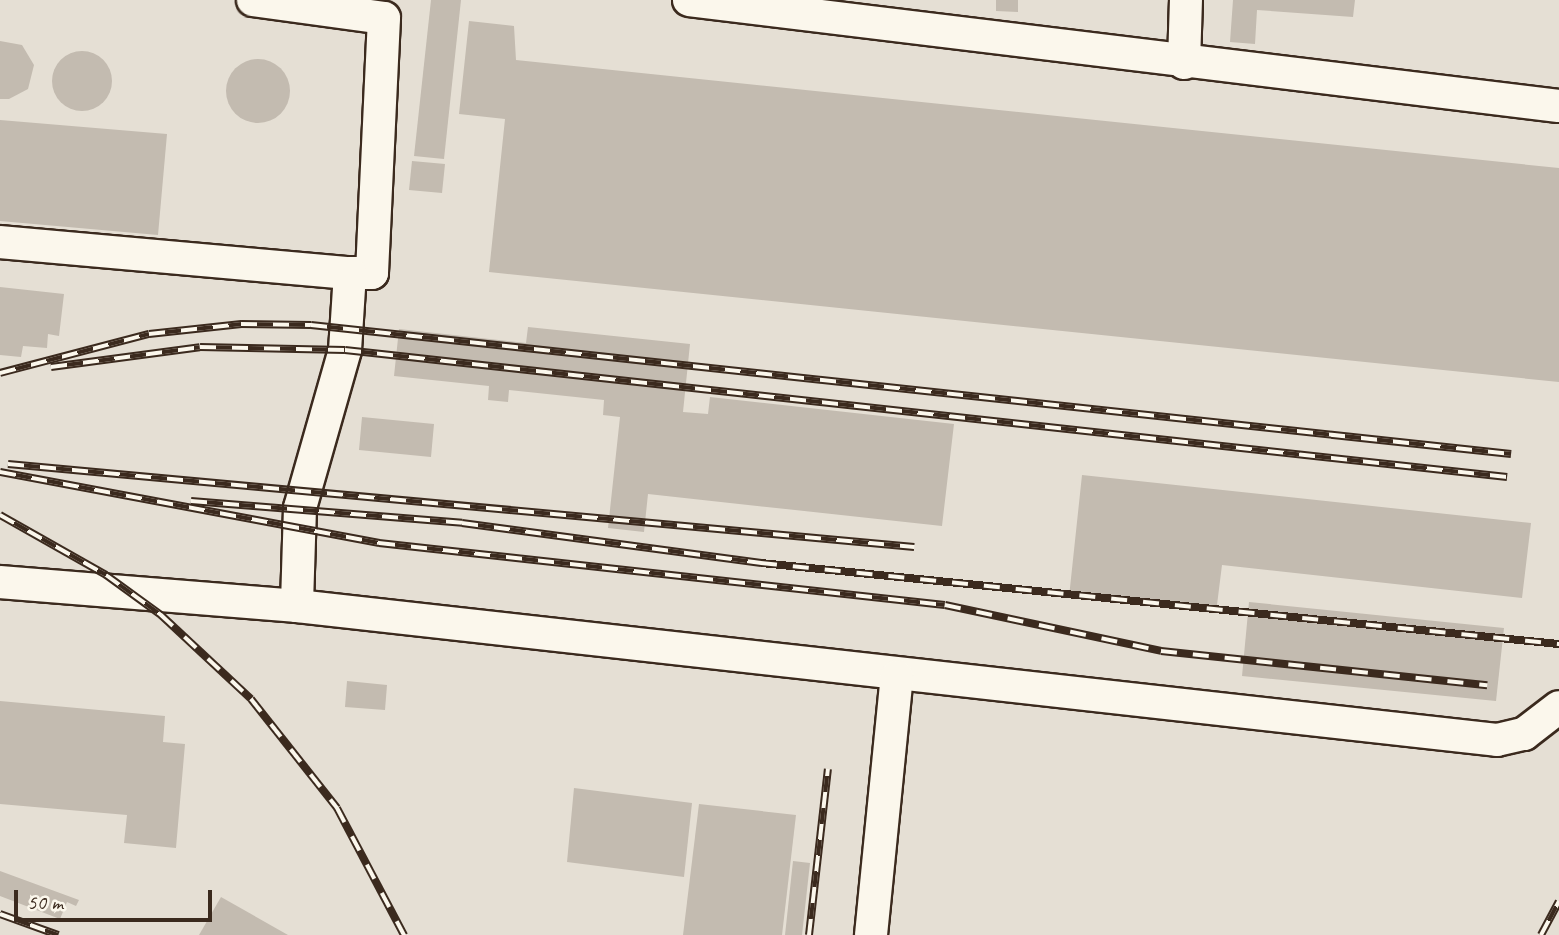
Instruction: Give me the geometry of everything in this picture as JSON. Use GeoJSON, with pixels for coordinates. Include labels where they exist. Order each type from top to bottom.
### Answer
{"type":"FeatureCollection","features":[{"type":"Feature","properties":{"kind":"lane"},"geometry":{"type":"LineString","coordinates":[[0,242],[372,273],[384,18],[253,0]]}},
{"type":"Feature","properties":{"kind":"lane"},"geometry":{"type":"LineString","coordinates":[[689,0],[1184,63],[1559,106]]}},
{"type":"Feature","properties":{"kind":"lane"},"geometry":{"type":"LineString","coordinates":[[1184,63],[1186,0]]}},
{"type":"Feature","properties":{"kind":"lane"},"geometry":{"type":"LineString","coordinates":[[297,606],[300,508],[345,350],[350,273]]}},
{"type":"Feature","properties":{"kind":"lane"},"geometry":{"type":"LineString","coordinates":[[0,582],[297,606],[897,676],[1497,740],[1524,734],[1559,707]]}},
{"type":"Feature","properties":{"kind":"lane"},"geometry":{"type":"LineString","coordinates":[[871,935],[897,676]]}},
{"type":"Feature","properties":{"kind":"shaded area"},"geometry":{"type":"Polygon","coordinates":[[[0,0],[1559,0],[1559,935],[0,935],[0,0]]]}},
{"type":"Feature","properties":{"kind":"building"},"geometry":{"type":"Polygon","coordinates":[[[431,0],[461,0],[444,159],[414,156],[431,0]]]}},
{"type":"Feature","properties":{"kind":"building"},"geometry":{"type":"Polygon","coordinates":[[[996,0],[1018,0],[1018,12],[996,11],[996,0]]]}},
{"type":"Feature","properties":{"kind":"building"},"geometry":{"type":"Polygon","coordinates":[[[1233,0],[1355,0],[1353,17],[1257,10],[1255,44],[1230,42],[1233,0]]]}},
{"type":"Feature","properties":{"kind":"building"},"geometry":{"type":"Polygon","coordinates":[[[469,21],[514,26],[516,60],[1559,168],[1559,382],[489,272],[505,119],[459,114],[469,21]]]}},
{"type":"Feature","properties":{"kind":"building"},"geometry":{"type":"Polygon","coordinates":[[[0,41],[22,45],[34,65],[28,89],[9,99],[0,99],[0,41]]]}},
{"type":"Feature","properties":{"kind":"building"},"geometry":{"type":"Polygon","coordinates":[[[82,51],[99,56],[107,64],[112,81],[107,98],[99,106],[82,111],[65,106],[57,98],[52,81],[57,64],[65,56],[82,51]]]}},
{"type":"Feature","properties":{"kind":"building"},"geometry":{"type":"Polygon","coordinates":[[[258,59],[270,61],[281,68],[288,79],[288,103],[281,114],[270,121],[258,123],[246,121],[235,114],[228,103],[226,91],[228,79],[235,68],[246,61],[258,59]]]}},
{"type":"Feature","properties":{"kind":"building"},"geometry":{"type":"Polygon","coordinates":[[[0,120],[167,134],[158,235],[0,221],[0,120]]]}},
{"type":"Feature","properties":{"kind":"building"},"geometry":{"type":"Polygon","coordinates":[[[412,161],[445,164],[442,193],[409,190],[412,161]]]}},
{"type":"Feature","properties":{"kind":"building"},"geometry":{"type":"Polygon","coordinates":[[[0,287],[64,294],[59,336],[48,334],[47,348],[23,346],[21,357],[0,355],[0,287]]]}},
{"type":"Feature","properties":{"kind":"building"},"geometry":{"type":"Polygon","coordinates":[[[528,327],[690,344],[683,412],[708,414],[710,397],[954,424],[942,526],[648,494],[644,532],[608,528],[620,417],[603,415],[604,400],[509,390],[508,402],[488,400],[489,386],[394,376],[399,329],[526,343],[528,327]]]}},
{"type":"Feature","properties":{"kind":"building"},"geometry":{"type":"Polygon","coordinates":[[[362,417],[434,424],[431,457],[359,450],[362,417]]]}},
{"type":"Feature","properties":{"kind":"building"},"geometry":{"type":"Polygon","coordinates":[[[1082,475],[1531,523],[1522,598],[1222,565],[1216,613],[1069,597],[1082,475]]]}},
{"type":"Feature","properties":{"kind":"building"},"geometry":{"type":"Polygon","coordinates":[[[1249,602],[1504,628],[1496,701],[1242,676],[1249,602]]]}},
{"type":"Feature","properties":{"kind":"building"},"geometry":{"type":"Polygon","coordinates":[[[347,681],[387,685],[385,710],[345,707],[347,681]]]}},
{"type":"Feature","properties":{"kind":"building"},"geometry":{"type":"Polygon","coordinates":[[[0,701],[165,716],[163,742],[185,744],[176,848],[124,843],[127,815],[0,804],[0,701]]]}},
{"type":"Feature","properties":{"kind":"building"},"geometry":{"type":"Polygon","coordinates":[[[574,788],[692,803],[684,877],[567,862],[574,788]]]}},
{"type":"Feature","properties":{"kind":"building"},"geometry":{"type":"Polygon","coordinates":[[[699,804],[796,815],[782,935],[683,935],[699,804]]]}},
{"type":"Feature","properties":{"kind":"building"},"geometry":{"type":"Polygon","coordinates":[[[793,861],[810,863],[802,935],[785,935],[793,861]]]}},
{"type":"Feature","properties":{"kind":"building"},"geometry":{"type":"Polygon","coordinates":[[[0,871],[79,900],[76,906],[67,902],[60,919],[0,896],[0,871]]]}},
{"type":"Feature","properties":{"kind":"building"},"geometry":{"type":"Polygon","coordinates":[[[221,897],[288,935],[199,935],[221,897]]]}},
{"type":"Feature","properties":{"kind":"railway"},"geometry":{"type":"LineString","coordinates":[[0,373],[149,334],[241,324],[311,325],[1511,454]]}},
{"type":"Feature","properties":{"kind":"railway"},"geometry":{"type":"LineString","coordinates":[[51,367],[200,347],[345,350],[1507,477]]}},
{"type":"Feature","properties":{"kind":"railway"},"geometry":{"type":"LineString","coordinates":[[8,464],[914,547]]}},
{"type":"Feature","properties":{"kind":"railway"},"geometry":{"type":"LineString","coordinates":[[0,472],[379,543],[945,605],[1161,651],[1487,685]]}},
{"type":"Feature","properties":{"kind":"railway"},"geometry":{"type":"LineString","coordinates":[[191,501],[462,523],[761,563],[1559,644]]}},
{"type":"Feature","properties":{"kind":"railway"},"geometry":{"type":"LineString","coordinates":[[0,515],[106,575],[161,615],[251,699],[337,808],[404,935]]}},
{"type":"Feature","properties":{"kind":"railway"},"geometry":{"type":"LineString","coordinates":[[809,935],[828,769]]}},
{"type":"Feature","properties":{"kind":"railway"},"geometry":{"type":"LineString","coordinates":[[1541,935],[1559,901]]}},
{"type":"Feature","properties":{"kind":"railway"},"geometry":{"type":"LineString","coordinates":[[0,914],[58,935]]}}]}
